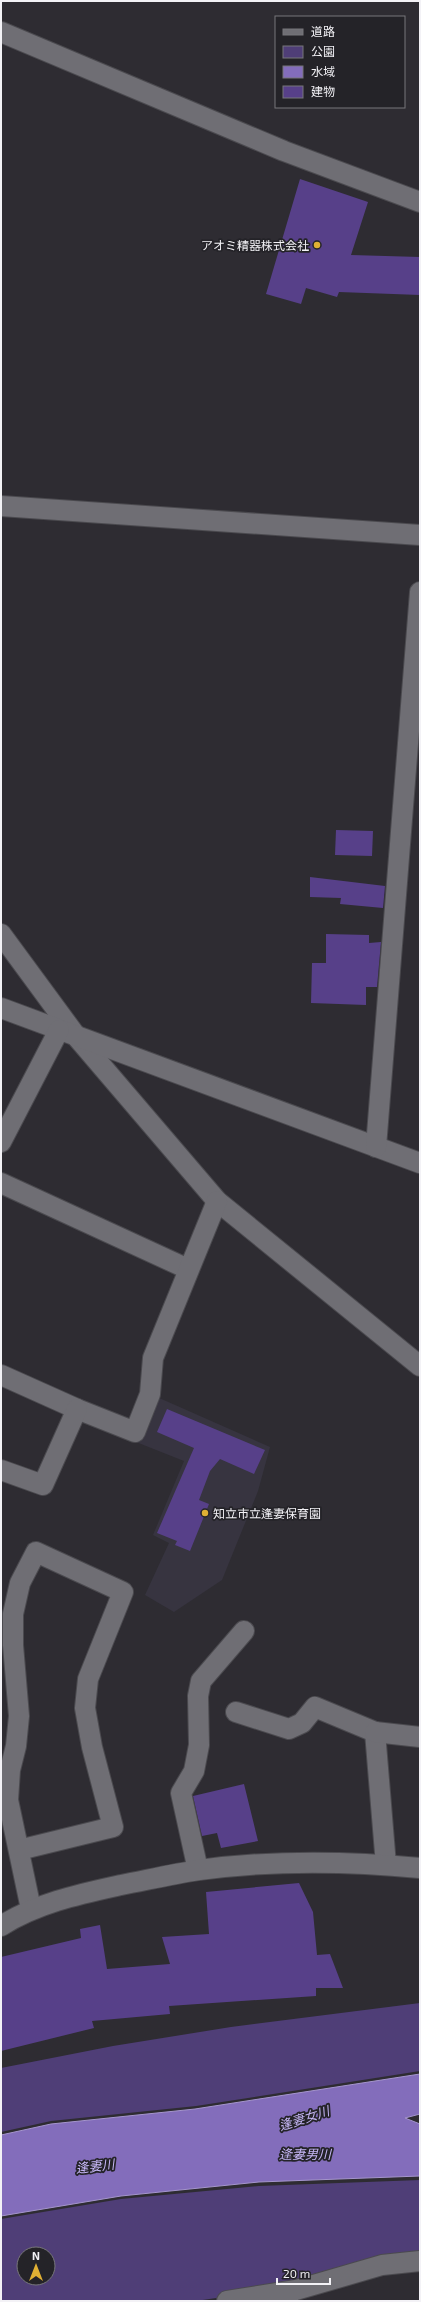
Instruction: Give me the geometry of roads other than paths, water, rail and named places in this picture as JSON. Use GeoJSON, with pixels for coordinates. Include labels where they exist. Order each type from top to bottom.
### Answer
{"type":"FeatureCollection","features":[{"type":"Feature","properties":{"kind":"street"},"geometry":{"type":"LineString","coordinates":[[1,32],[284,151],[420,202]]}},
{"type":"Feature","properties":{"kind":"street"},"geometry":{"type":"LineString","coordinates":[[1,506],[420,535]]}},
{"type":"Feature","properties":{"kind":"street"},"geometry":{"type":"LineString","coordinates":[[376,1147],[420,592]]}},
{"type":"Feature","properties":{"kind":"street"},"geometry":{"type":"LineString","coordinates":[[1,934],[68,1033],[217,1201],[420,1366]]}},
{"type":"Feature","properties":{"kind":"street"},"geometry":{"type":"LineString","coordinates":[[1,1008],[420,1163]]}},
{"type":"Feature","properties":{"kind":"street"},"geometry":{"type":"LineString","coordinates":[[1,1142],[68,1033]]}},
{"type":"Feature","properties":{"kind":"street"},"geometry":{"type":"LineString","coordinates":[[1,1183],[188,1269]]}},
{"type":"Feature","properties":{"kind":"street"},"geometry":{"type":"LineString","coordinates":[[1,1375],[77,1409],[134,1432],[150,1394],[153,1358],[217,1201]]}},
{"type":"Feature","properties":{"kind":"street"},"geometry":{"type":"LineString","coordinates":[[1,1470],[43,1485],[77,1409]]}},
{"type":"Feature","properties":{"kind":"street"},"geometry":{"type":"LineString","coordinates":[[19,1850],[112,1827],[92,1747],[85,1708],[88,1679],[123,1592],[36,1552],[20,1583],[7,1644],[19,1716],[16,1746],[10,1770],[8,1800],[31,1909]]}},
{"type":"Feature","properties":{"kind":"street"},"geometry":{"type":"LineString","coordinates":[[198,1870],[181,1793],[194,1771],[199,1745],[198,1696],[201,1681],[244,1631]]}},
{"type":"Feature","properties":{"kind":"street"},"geometry":{"type":"LineString","coordinates":[[236,1712],[289,1729],[302,1723],[315,1707],[375,1732],[420,1737]]}},
{"type":"Feature","properties":{"kind":"street"},"geometry":{"type":"LineString","coordinates":[[375,1732],[386,1865]]}},
{"type":"Feature","properties":{"kind":"street"},"geometry":{"type":"LineString","coordinates":[[1,1926],[31,1909],[95,1891],[198,1870],[294,1864],[365,1863],[420,1868]]}},
{"type":"Feature","properties":{"kind":"street"},"geometry":{"type":"LineString","coordinates":[[227,2301],[296,2290],[382,2265],[420,2261]]}},
{"type":"Feature","properties":{"kind":"water"},"geometry":{"type":"Polygon","coordinates":[[[420,2074],[420,2114],[405,2118],[420,2124],[420,2176],[259,2182],[121,2196],[1,2216],[1,2135],[51,2124],[195,2109],[420,2074]]]}},
{"type":"Feature","properties":{"kind":"place","name":"アオミ精器株式会社"},"geometry":{"type":"Point","coordinates":[317,245]}},
{"type":"Feature","properties":{"kind":"place","name":"知立市立逢妻保育園"},"geometry":{"type":"Point","coordinates":[205,1513]}},
{"type":"Feature","properties":{"kind":"water label","name":"逢妻女川"},"geometry":{"type":"Point","coordinates":[304,2118]}},
{"type":"Feature","properties":{"kind":"water label","name":"逢妻男川"},"geometry":{"type":"Point","coordinates":[305,2154]}},
{"type":"Feature","properties":{"kind":"water label","name":"逢妻川"},"geometry":{"type":"Point","coordinates":[95,2166]}}]}
